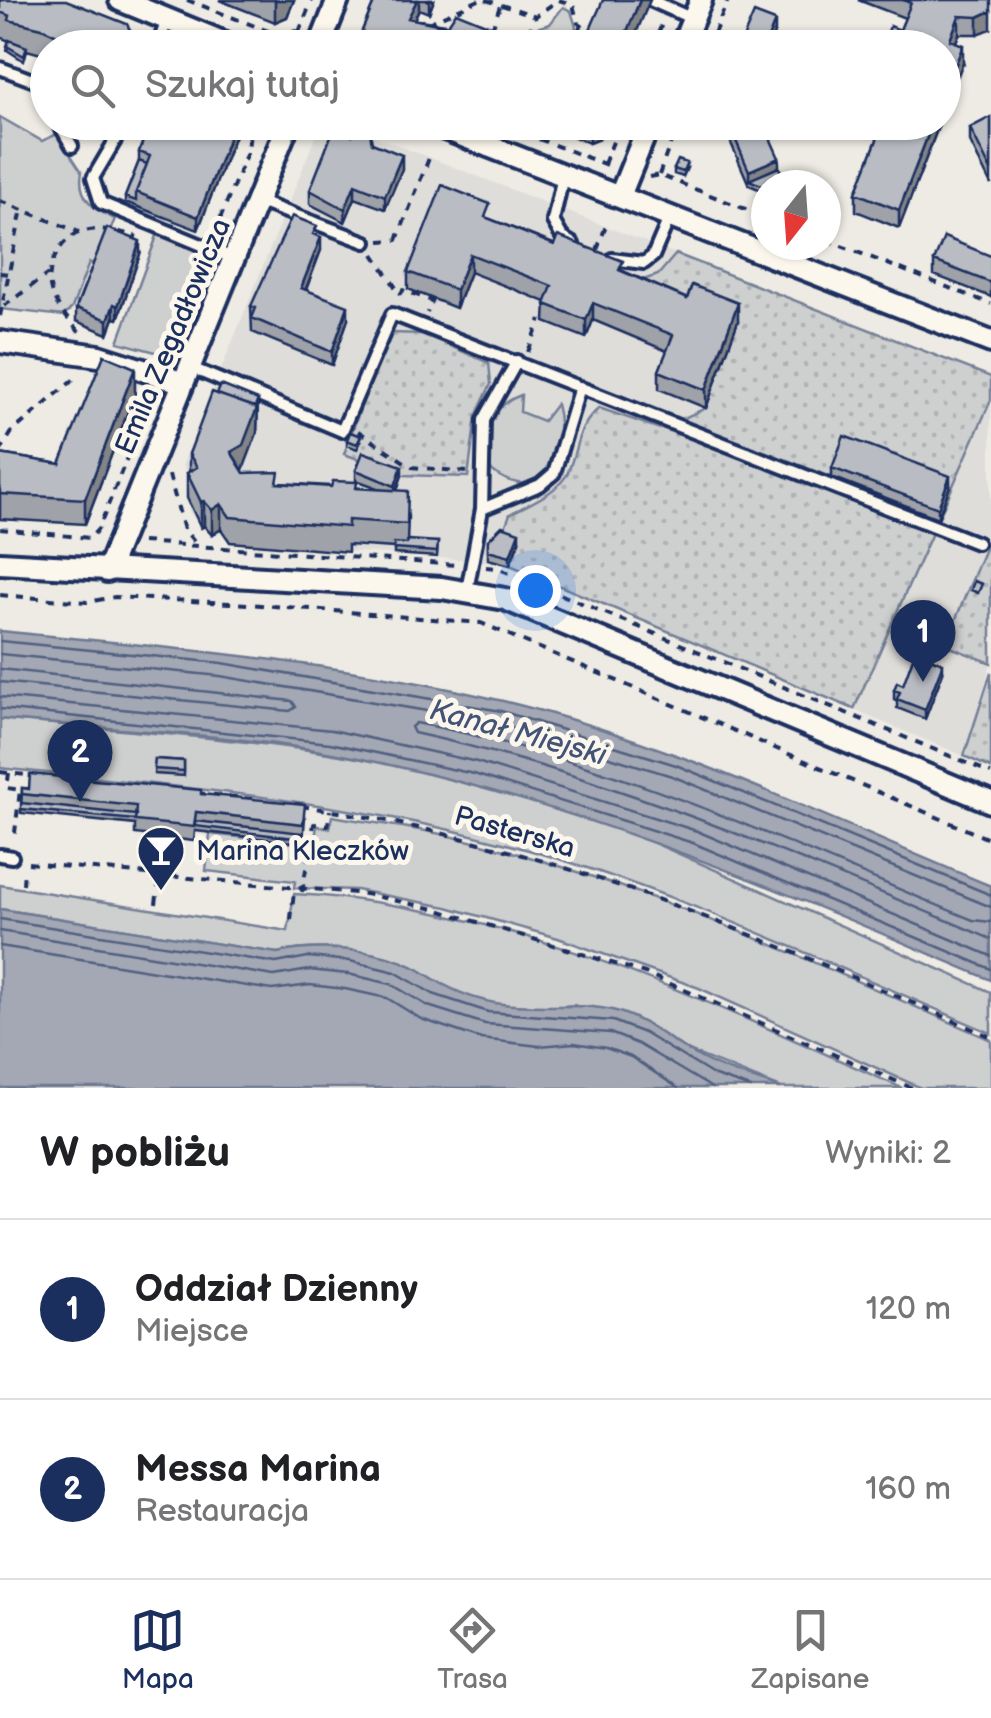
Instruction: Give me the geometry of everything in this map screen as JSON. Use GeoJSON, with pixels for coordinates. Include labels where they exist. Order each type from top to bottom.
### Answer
{"type":"FeatureCollection","features":[{"type":"Feature","properties":{"kind":"street"},"geometry":{"type":"LineString","coordinates":[[120,0],[194,30]]}},
{"type":"Feature","properties":{"kind":"street"},"geometry":{"type":"LineString","coordinates":[[320,30],[338,0]]}},
{"type":"Feature","properties":{"kind":"street","name":"Emila Zegadłowicza"},"geometry":{"type":"LineString","coordinates":[[106,571],[282,140]]}},
{"type":"Feature","properties":{"kind":"street"},"geometry":{"type":"LineString","coordinates":[[473,140],[991,342]]}},
{"type":"Feature","properties":{"kind":"street"},"geometry":{"type":"LineString","coordinates":[[620,196],[643,140]]}},
{"type":"Feature","properties":{"kind":"street"},"geometry":{"type":"LineString","coordinates":[[0,342],[99,356],[160,373],[184,374]]}},
{"type":"Feature","properties":{"kind":"street"},"geometry":{"type":"LineString","coordinates":[[0,564],[467,591],[505,599],[991,802]]}},
{"type":"Feature","properties":{"kind":"lane"},"geometry":{"type":"LineString","coordinates":[[650,0],[697,9]]}},
{"type":"Feature","properties":{"kind":"lane"},"geometry":{"type":"LineString","coordinates":[[164,30],[168,19]]}},
{"type":"Feature","properties":{"kind":"lane"},"geometry":{"type":"LineString","coordinates":[[0,68],[30,79]]}},
{"type":"Feature","properties":{"kind":"lane"},"geometry":{"type":"LineString","coordinates":[[68,140],[72,146]]}},
{"type":"Feature","properties":{"kind":"lane"},"geometry":{"type":"LineString","coordinates":[[115,140],[93,178],[101,203],[234,258]]}},
{"type":"Feature","properties":{"kind":"lane"},"geometry":{"type":"LineString","coordinates":[[563,175],[553,220],[562,237],[584,248]]}},
{"type":"Feature","properties":{"kind":"lane"},"geometry":{"type":"LineString","coordinates":[[257,201],[366,242]]}},
{"type":"Feature","properties":{"kind":"lane"},"geometry":{"type":"LineString","coordinates":[[595,256],[624,264],[644,264],[652,256],[670,216]]}},
{"type":"Feature","properties":{"kind":"lane"},"geometry":{"type":"LineString","coordinates":[[184,374],[342,431],[392,314],[977,543]]}},
{"type":"Feature","properties":{"kind":"lane"},"geometry":{"type":"LineString","coordinates":[[467,591],[482,509],[484,420],[520,363]]}},
{"type":"Feature","properties":{"kind":"lane"},"geometry":{"type":"LineString","coordinates":[[482,509],[540,485],[554,473],[580,387]]}},
{"type":"Feature","properties":{"kind":"path"},"geometry":{"type":"LineString","coordinates":[[187,0],[265,30]]}},
{"type":"Feature","properties":{"kind":"path"},"geometry":{"type":"LineString","coordinates":[[301,30],[312,0]]}},
{"type":"Feature","properties":{"kind":"path"},"geometry":{"type":"LineString","coordinates":[[416,27],[479,0]]}},
{"type":"Feature","properties":{"kind":"path"},"geometry":{"type":"LineString","coordinates":[[486,0],[536,16]]}},
{"type":"Feature","properties":{"kind":"path"},"geometry":{"type":"LineString","coordinates":[[530,30],[536,16],[559,0],[574,3],[582,30]]}},
{"type":"Feature","properties":{"kind":"path"},"geometry":{"type":"LineString","coordinates":[[716,30],[728,0]]}},
{"type":"Feature","properties":{"kind":"path"},"geometry":{"type":"LineString","coordinates":[[491,30],[501,2]]}},
{"type":"Feature","properties":{"kind":"path"},"geometry":{"type":"LineString","coordinates":[[0,529],[90,538],[99,528],[249,140]]}},
{"type":"Feature","properties":{"kind":"path"},"geometry":{"type":"LineString","coordinates":[[541,140],[613,167]]}},
{"type":"Feature","properties":{"kind":"path"},"geometry":{"type":"LineString","coordinates":[[604,164],[614,140]]}},
{"type":"Feature","properties":{"kind":"path"},"geometry":{"type":"LineString","coordinates":[[660,174],[672,140]]}},
{"type":"Feature","properties":{"kind":"path"},"geometry":{"type":"LineString","coordinates":[[400,294],[366,242],[398,240],[431,153]]}},
{"type":"Feature","properties":{"kind":"path"},"geometry":{"type":"LineString","coordinates":[[646,178],[660,174],[751,211]]}},
{"type":"Feature","properties":{"kind":"path"},"geometry":{"type":"LineString","coordinates":[[0,200],[79,232],[112,229],[149,241]]}},
{"type":"Feature","properties":{"kind":"path"},"geometry":{"type":"LineString","coordinates":[[0,316],[22,210]]}},
{"type":"Feature","properties":{"kind":"path"},"geometry":{"type":"LineString","coordinates":[[595,256],[608,223]]}},
{"type":"Feature","properties":{"kind":"path"},"geometry":{"type":"LineString","coordinates":[[4,306],[48,274],[54,256],[79,232]]}},
{"type":"Feature","properties":{"kind":"path"},"geometry":{"type":"LineString","coordinates":[[841,246],[991,304]]}},
{"type":"Feature","properties":{"kind":"path"},"geometry":{"type":"LineString","coordinates":[[0,273],[10,274]]}},
{"type":"Feature","properties":{"kind":"path"},"geometry":{"type":"LineString","coordinates":[[0,452],[12,432],[99,356],[60,310],[48,274]]}},
{"type":"Feature","properties":{"kind":"path"},"geometry":{"type":"LineString","coordinates":[[392,314],[402,290],[432,301],[422,325]]}},
{"type":"Feature","properties":{"kind":"path"},"geometry":{"type":"LineString","coordinates":[[520,363],[541,319]]}},
{"type":"Feature","properties":{"kind":"path"},"geometry":{"type":"LineString","coordinates":[[345,423],[412,467],[482,472]]}},
{"type":"Feature","properties":{"kind":"path"},"geometry":{"type":"LineString","coordinates":[[169,475],[184,530],[199,546]]}},
{"type":"Feature","properties":{"kind":"path"},"geometry":{"type":"LineString","coordinates":[[145,543],[471,566],[508,572],[991,773]]}},
{"type":"Feature","properties":{"kind":"path"},"geometry":{"type":"LineString","coordinates":[[0,596],[87,602],[115,597],[249,604],[482,623],[991,840]]}},
{"type":"Feature","properties":{"kind":"path"},"geometry":{"type":"LineString","coordinates":[[0,772],[40,776]]}},
{"type":"Feature","properties":{"kind":"path"},"geometry":{"type":"LineString","coordinates":[[8,773],[7,788],[20,790],[14,842]]}},
{"type":"Feature","properties":{"kind":"path"},"geometry":{"type":"LineString","coordinates":[[195,792],[253,799]]}},
{"type":"Feature","properties":{"kind":"path","name":"Pasterska"},"geometry":{"type":"LineString","coordinates":[[291,804],[461,835],[573,868],[792,951],[991,1037]]}},
{"type":"Feature","properties":{"kind":"path"},"geometry":{"type":"LineString","coordinates":[[291,920],[314,824],[328,825],[330,810]]}},
{"type":"Feature","properties":{"kind":"path"},"geometry":{"type":"LineString","coordinates":[[156,904],[162,846]]}},
{"type":"Feature","properties":{"kind":"path"},"geometry":{"type":"LineString","coordinates":[[23,884],[25,862],[298,891],[365,894],[435,909],[645,972],[912,1088]]}},
{"type":"Feature","properties":{"kind":"shaded area"},"geometry":{"type":"Polygon","coordinates":[[[563,7],[571,11],[576,27],[533,30],[550,24],[563,7]]]}},
{"type":"Feature","properties":{"kind":"shaded area"},"geometry":{"type":"Polygon","coordinates":[[[0,117],[30,134],[30,140],[61,140],[82,172],[82,188],[88,201],[115,219],[96,263],[89,263],[72,308],[64,316],[0,309],[0,117]]]}},
{"type":"Feature","properties":{"kind":"shaded area"},"geometry":{"type":"Polygon","coordinates":[[[314,140],[385,140],[991,377],[991,534],[946,645],[991,663],[964,756],[498,562],[230,542],[221,530],[212,535],[201,528],[189,511],[190,477],[182,466],[314,140]]]}},
{"type":"Feature","properties":{"kind":"shaded area"},"geometry":{"type":"Polygon","coordinates":[[[158,233],[202,251],[163,354],[118,342],[158,233]]]}},
{"type":"Feature","properties":{"kind":"shaded area"},"geometry":{"type":"Polygon","coordinates":[[[676,254],[991,377],[991,400],[854,709],[510,565],[519,542],[502,535],[510,514],[542,497],[564,479],[581,431],[599,408],[660,429],[706,408],[640,281],[658,275],[676,254]]]}},
{"type":"Feature","properties":{"kind":"shaded area"},"geometry":{"type":"Polygon","coordinates":[[[392,333],[423,334],[489,363],[491,384],[476,416],[468,477],[402,475],[344,454],[383,345],[392,333]]]}},
{"type":"Feature","properties":{"kind":"shaded area"},"geometry":{"type":"Polygon","coordinates":[[[521,395],[520,412],[543,421],[556,404],[559,422],[559,439],[548,470],[525,483],[509,481],[491,470],[488,446],[494,415],[521,395]]]}},
{"type":"Feature","properties":{"kind":"shaded area"},"geometry":{"type":"Polygon","coordinates":[[[991,534],[991,663],[945,645],[991,534]]]}},
{"type":"Feature","properties":{"kind":"shaded area"},"geometry":{"type":"Polygon","coordinates":[[[991,672],[991,768],[964,756],[991,672]]]}},
{"type":"Feature","properties":{"kind":"shaded area"},"geometry":{"type":"Polygon","coordinates":[[[0,719],[247,742],[366,759],[478,785],[589,818],[625,830],[991,992],[991,1033],[689,905],[503,843],[316,805],[0,768],[0,719]]]}},
{"type":"Feature","properties":{"kind":"shaded area"},"geometry":{"type":"Polygon","coordinates":[[[332,816],[436,833],[579,872],[787,951],[991,1040],[991,1088],[921,1088],[699,988],[558,938],[447,907],[356,890],[294,888],[295,881],[206,871],[210,834],[314,845],[317,826],[330,828],[332,816]]]}},
{"type":"Feature","properties":{"kind":"shaded area"},"geometry":{"type":"Polygon","coordinates":[[[0,885],[288,931],[294,894],[374,902],[453,917],[606,963],[756,1023],[902,1088],[781,1088],[574,1005],[523,1007],[469,999],[438,986],[411,966],[354,950],[277,953],[0,909],[0,885]]]}},
{"type":"Feature","properties":{"kind":"water","name":"Kanał Miejski"},"geometry":{"type":"Polygon","coordinates":[[[0,631],[253,657],[378,676],[503,701],[628,738],[750,784],[991,886],[991,980],[668,848],[503,794],[332,753],[250,741],[0,719],[0,631]]]}},
{"type":"Feature","properties":{"kind":"water"},"geometry":{"type":"Polygon","coordinates":[[[0,909],[277,953],[333,949],[392,958],[485,1001],[586,1007],[626,1014],[711,1063],[781,1088],[0,1088],[0,909]]]}},
{"type":"Feature","properties":{"kind":"building"},"geometry":{"type":"Polygon","coordinates":[[[0,0],[66,0],[127,24],[130,30],[46,30],[9,20],[10,16],[0,12],[0,0]]]}},
{"type":"Feature","properties":{"kind":"building"},"geometry":{"type":"Polygon","coordinates":[[[375,0],[417,0],[408,18],[447,26],[456,12],[493,27],[492,30],[362,30],[375,0]]]}},
{"type":"Feature","properties":{"kind":"building"},"geometry":{"type":"Polygon","coordinates":[[[603,0],[640,0],[628,30],[590,30],[603,0]]]}},
{"type":"Feature","properties":{"kind":"building"},"geometry":{"type":"Polygon","coordinates":[[[903,0],[991,0],[991,11],[978,17],[959,16],[954,30],[900,30],[911,3],[903,0]]]}},
{"type":"Feature","properties":{"kind":"building"},"geometry":{"type":"Polygon","coordinates":[[[754,13],[775,21],[771,30],[747,30],[754,13]]]}},
{"type":"Feature","properties":{"kind":"building"},"geometry":{"type":"Polygon","coordinates":[[[9,40],[27,47],[24,56],[7,46],[9,40]]]}},
{"type":"Feature","properties":{"kind":"building"},"geometry":{"type":"Polygon","coordinates":[[[991,117],[991,171],[970,128],[991,117]]]}},
{"type":"Feature","properties":{"kind":"building"},"geometry":{"type":"Polygon","coordinates":[[[143,140],[228,140],[198,217],[136,192],[150,156],[139,152],[143,140]]]}},
{"type":"Feature","properties":{"kind":"building"},"geometry":{"type":"Polygon","coordinates":[[[329,140],[371,140],[402,155],[385,196],[355,184],[345,209],[310,190],[329,140]]]}},
{"type":"Feature","properties":{"kind":"building"},"geometry":{"type":"Polygon","coordinates":[[[736,140],[771,140],[779,158],[751,170],[736,140]]]}},
{"type":"Feature","properties":{"kind":"building"},"geometry":{"type":"Polygon","coordinates":[[[877,140],[926,140],[899,210],[856,193],[877,140]]]}},
{"type":"Feature","properties":{"kind":"building"},"geometry":{"type":"Polygon","coordinates":[[[678,160],[687,163],[683,172],[674,169],[678,160]]]}},
{"type":"Feature","properties":{"kind":"building"},"geometry":{"type":"Polygon","coordinates":[[[139,161],[147,164],[136,201],[125,197],[139,161]]]}},
{"type":"Feature","properties":{"kind":"building"},"geometry":{"type":"Polygon","coordinates":[[[442,185],[490,204],[485,217],[554,245],[558,236],[623,261],[619,270],[687,299],[692,285],[738,303],[706,390],[659,371],[673,335],[593,303],[586,320],[545,304],[552,286],[470,254],[456,290],[408,272],[442,185]]]}},
{"type":"Feature","properties":{"kind":"building"},"geometry":{"type":"Polygon","coordinates":[[[292,216],[317,226],[313,234],[321,237],[301,288],[348,306],[332,352],[252,318],[256,308],[251,306],[292,216]]]}},
{"type":"Feature","properties":{"kind":"building"},"geometry":{"type":"Polygon","coordinates":[[[107,228],[140,241],[118,306],[114,304],[108,320],[76,308],[107,228]]]}},
{"type":"Feature","properties":{"kind":"building"},"geometry":{"type":"Polygon","coordinates":[[[944,237],[991,256],[991,283],[934,261],[944,237]]]}},
{"type":"Feature","properties":{"kind":"building"},"geometry":{"type":"Polygon","coordinates":[[[104,355],[135,368],[85,499],[0,494],[0,454],[60,464],[104,355]]]}},
{"type":"Feature","properties":{"kind":"building"},"geometry":{"type":"Polygon","coordinates":[[[221,385],[258,400],[255,407],[217,394],[221,385]]]}},
{"type":"Feature","properties":{"kind":"building"},"geometry":{"type":"Polygon","coordinates":[[[212,392],[257,408],[243,445],[231,452],[244,473],[279,472],[277,483],[331,487],[333,481],[357,482],[356,488],[408,491],[407,524],[348,520],[348,527],[230,517],[221,504],[212,510],[201,502],[187,473],[197,467],[189,454],[212,392]]]}},
{"type":"Feature","properties":{"kind":"building"},"geometry":{"type":"Polygon","coordinates":[[[350,432],[361,436],[357,444],[347,440],[350,432]]]}},
{"type":"Feature","properties":{"kind":"building"},"geometry":{"type":"Polygon","coordinates":[[[844,436],[950,476],[938,508],[832,468],[844,436]]]}},
{"type":"Feature","properties":{"kind":"building"},"geometry":{"type":"Polygon","coordinates":[[[363,452],[402,466],[395,486],[356,470],[363,452]]]}},
{"type":"Feature","properties":{"kind":"building"},"geometry":{"type":"Polygon","coordinates":[[[502,526],[519,532],[510,556],[488,550],[488,540],[502,526]]]}},
{"type":"Feature","properties":{"kind":"building"},"geometry":{"type":"Polygon","coordinates":[[[408,540],[438,542],[437,552],[394,549],[394,543],[407,544],[408,540]]]}},
{"type":"Feature","properties":{"kind":"building"},"geometry":{"type":"Polygon","coordinates":[[[974,581],[982,584],[978,593],[971,590],[974,581]]]}},
{"type":"Feature","properties":{"kind":"building"},"geometry":{"type":"Polygon","coordinates":[[[915,652],[943,663],[925,710],[897,699],[900,692],[894,690],[897,682],[903,685],[915,652]]]}},
{"type":"Feature","properties":{"kind":"building"},"geometry":{"type":"Polygon","coordinates":[[[155,759],[184,761],[184,771],[154,769],[155,759]]]}},
{"type":"Feature","properties":{"kind":"building"},"geometry":{"type":"Polygon","coordinates":[[[30,774],[305,804],[303,824],[196,812],[194,827],[135,821],[136,806],[22,794],[22,788],[29,789],[30,774]]]}},
{"type":"Feature","properties":{"kind":"building"},"geometry":{"type":"Polygon","coordinates":[[[21,803],[136,815],[135,820],[21,809],[21,803]]]}},
{"type":"Feature","properties":{"kind":"building"},"geometry":{"type":"Polygon","coordinates":[[[195,821],[303,833],[303,839],[195,826],[195,821]]]}},
{"type":"Feature","properties":{"kind":"place","name":"Oddział Dzienny"},"geometry":{"type":"Point","coordinates":[923,682]}},
{"type":"Feature","properties":{"kind":"place","name":"Messa Marina"},"geometry":{"type":"Point","coordinates":[80,802]}},
{"type":"Feature","properties":{"kind":"place","name":"Marina Kleczków"},"geometry":{"type":"Point","coordinates":[161,892]}}]}
